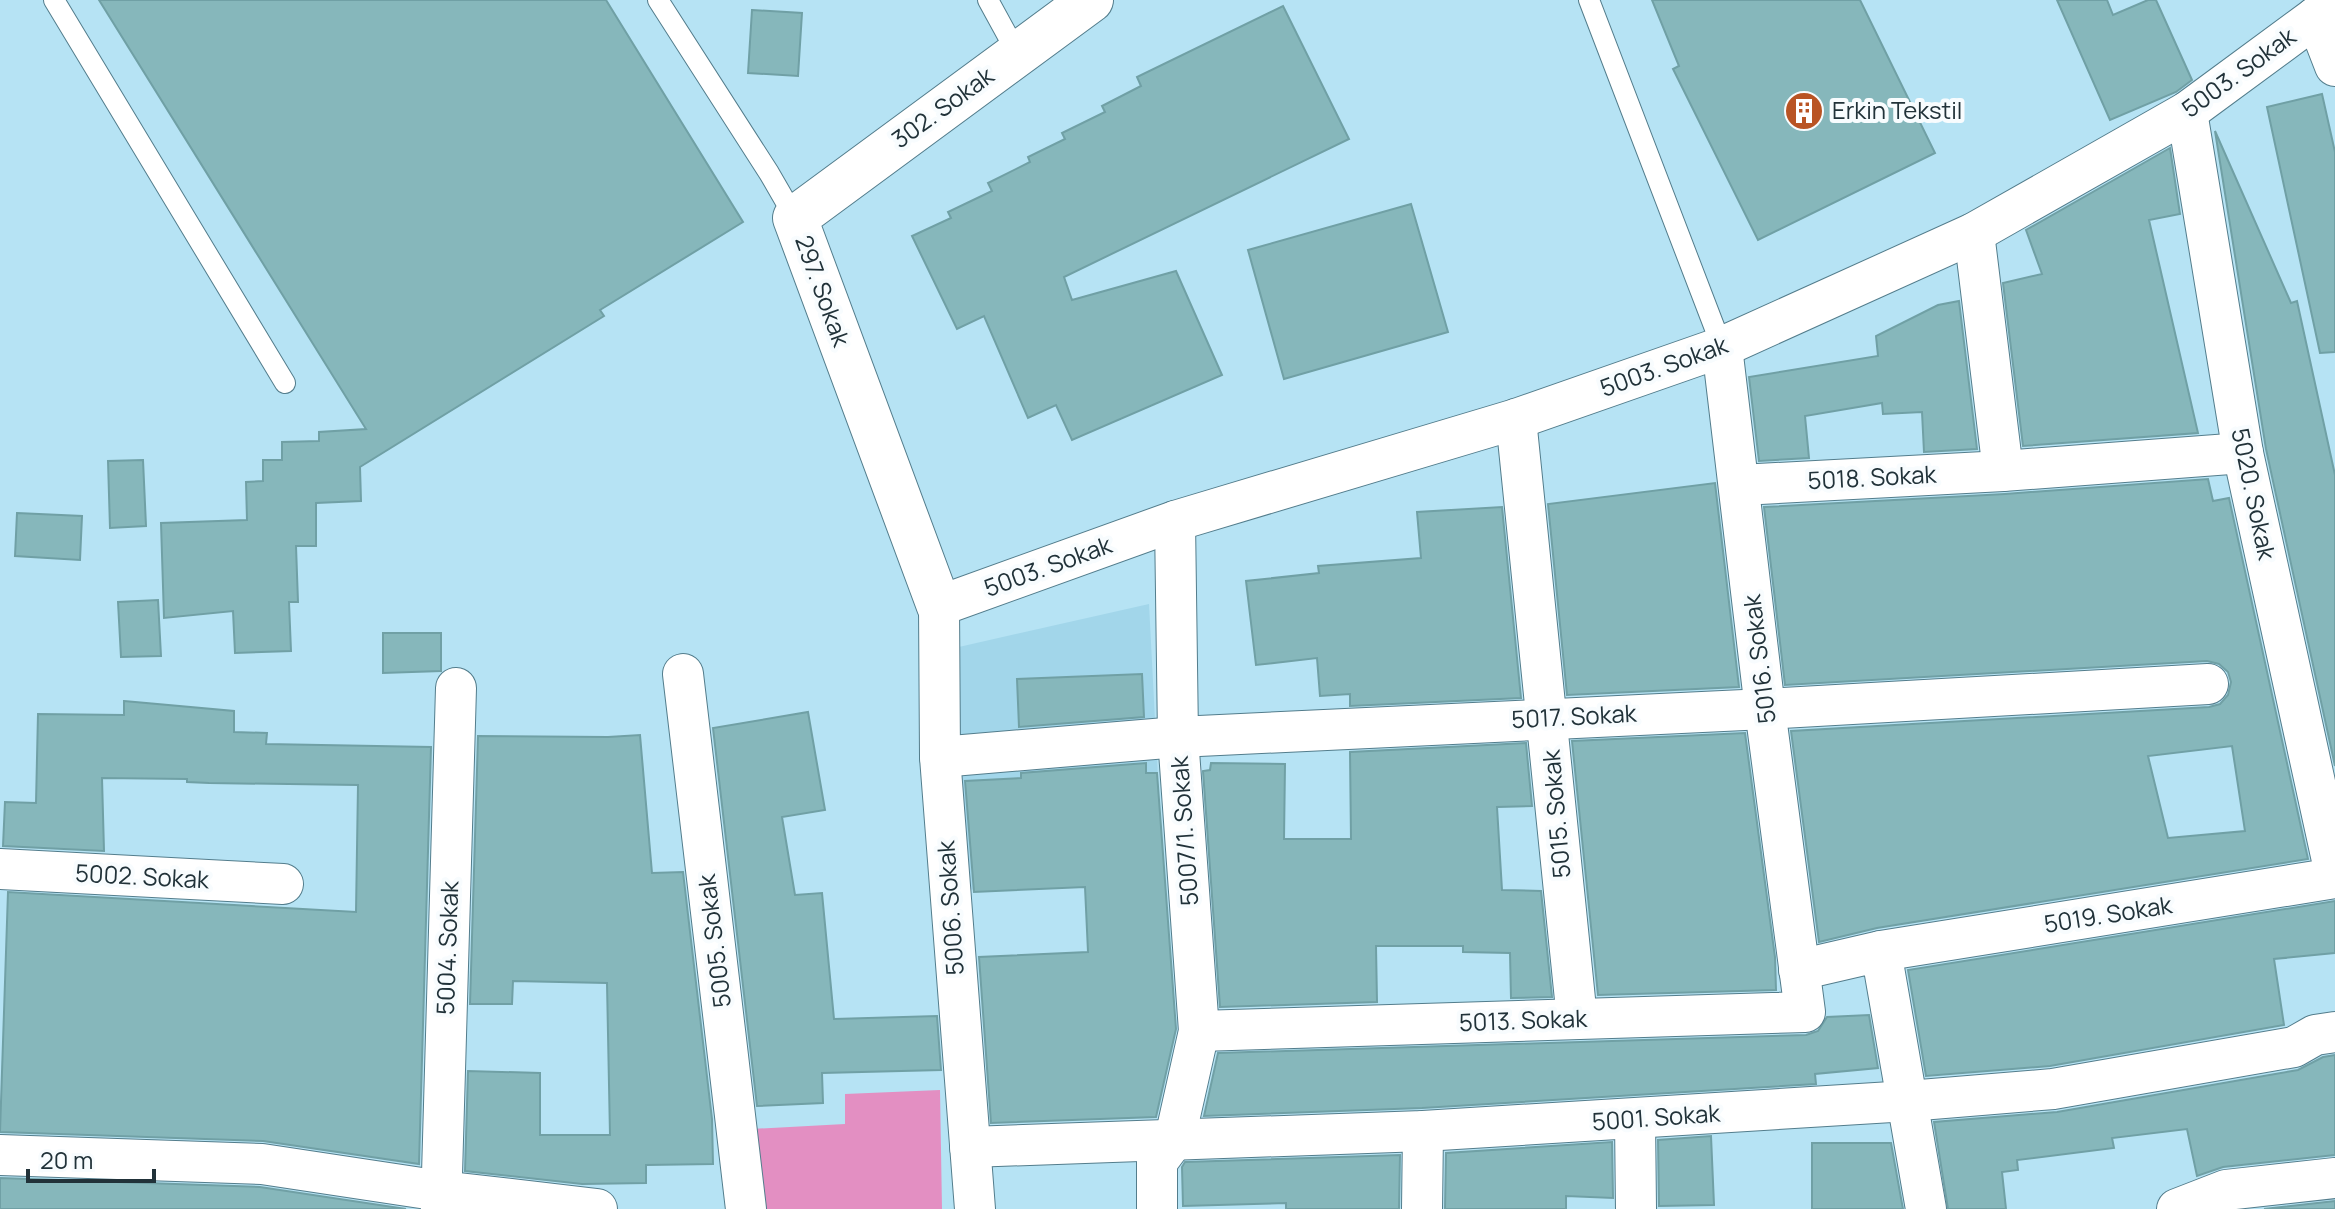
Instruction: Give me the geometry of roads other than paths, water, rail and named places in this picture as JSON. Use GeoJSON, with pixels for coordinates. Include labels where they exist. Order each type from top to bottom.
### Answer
{"type":"FeatureCollection","features":[{"type":"Feature","properties":{"kind":"street","name":"302. Sokak"},"geometry":{"type":"LineString","coordinates":[[795,218],[1091,0]]}},
{"type":"Feature","properties":{"kind":"street","name":"5003. Sokak"},"geometry":{"type":"LineString","coordinates":[[939,606],[1175,521],[1516,419],[1722,347],[1974,233],[2187,112],[2326,13]]}},
{"type":"Feature","properties":{"kind":"street"},"geometry":{"type":"LineString","coordinates":[[2326,13],[2335,66]]}},
{"type":"Feature","properties":{"kind":"street","name":"5020. Sokak"},"geometry":{"type":"LineString","coordinates":[[2187,112],[2243,453],[2335,876]]}},
{"type":"Feature","properties":{"kind":"street","name":"297. Sokak"},"geometry":{"type":"LineString","coordinates":[[795,218],[939,606]]}},
{"type":"Feature","properties":{"kind":"street"},"geometry":{"type":"LineString","coordinates":[[1974,233],[2003,471]]}},
{"type":"Feature","properties":{"kind":"street","name":"5016. Sokak"},"geometry":{"type":"LineString","coordinates":[[1722,347],[1799,970]]}},
{"type":"Feature","properties":{"kind":"street","name":"5015. Sokak"},"geometry":{"type":"LineString","coordinates":[[1516,419],[1577,1019]]}},
{"type":"Feature","properties":{"kind":"street","name":"5018. Sokak"},"geometry":{"type":"LineString","coordinates":[[1740,485],[2003,471],[2243,453]]}},
{"type":"Feature","properties":{"kind":"street","name":"5007/1. Sokak"},"geometry":{"type":"LineString","coordinates":[[1157,1209],[1157,1162],[1175,1138],[1199,1031],[1178,737],[1175,521]]}},
{"type":"Feature","properties":{"kind":"street","name":"5006. Sokak"},"geometry":{"type":"LineString","coordinates":[[939,606],[940,757],[975,1209]]}},
{"type":"Feature","properties":{"kind":"street","name":"5005. Sokak"},"geometry":{"type":"LineString","coordinates":[[683,674],[746,1209]]}},
{"type":"Feature","properties":{"kind":"street","name":"5017. Sokak"},"geometry":{"type":"LineString","coordinates":[[940,757],[1178,737],[2208,684]]}},
{"type":"Feature","properties":{"kind":"street","name":"5004. Sokak"},"geometry":{"type":"LineString","coordinates":[[441,1200],[456,688]]}},
{"type":"Feature","properties":{"kind":"street","name":"5002. Sokak"},"geometry":{"type":"LineString","coordinates":[[0,869],[283,884]]}},
{"type":"Feature","properties":{"kind":"street","name":"5019. Sokak"},"geometry":{"type":"LineString","coordinates":[[1799,970],[1881,951],[2335,876]]}},
{"type":"Feature","properties":{"kind":"street"},"geometry":{"type":"LineString","coordinates":[[1881,951],[1926,1209]]}},
{"type":"Feature","properties":{"kind":"street","name":"5013. Sokak"},"geometry":{"type":"LineString","coordinates":[[1199,1031],[1805,1012],[1799,970]]}},
{"type":"Feature","properties":{"kind":"street","name":"5001. Sokak"},"geometry":{"type":"LineString","coordinates":[[970,1147],[1635,1120],[2053,1089],[2294,1047],[2315,1035],[2335,1032]]}},
{"type":"Feature","properties":{"kind":"street"},"geometry":{"type":"LineString","coordinates":[[1635,1120],[1636,1209]]}},
{"type":"Feature","properties":{"kind":"street"},"geometry":{"type":"LineString","coordinates":[[1422,1209],[1423,1131]]}},
{"type":"Feature","properties":{"kind":"street"},"geometry":{"type":"LineString","coordinates":[[0,1155],[262,1164],[441,1200],[597,1209]]}},
{"type":"Feature","properties":{"kind":"street"},"geometry":{"type":"LineString","coordinates":[[2177,1209],[2226,1190],[2335,1178]]}},
{"type":"Feature","properties":{"kind":"lane"},"geometry":{"type":"LineString","coordinates":[[54,0],[285,383]]}},
{"type":"Feature","properties":{"kind":"lane","name":"297. Sokak"},"geometry":{"type":"LineString","coordinates":[[658,0],[795,218]]}},
{"type":"Feature","properties":{"kind":"lane"},"geometry":{"type":"LineString","coordinates":[[988,0],[1017,53]]}},
{"type":"Feature","properties":{"kind":"lane"},"geometry":{"type":"LineString","coordinates":[[1589,0],[1722,347]]}},
{"type":"Feature","properties":{"kind":"place","name":"Erkin Tekstil"},"geometry":{"type":"Point","coordinates":[1804,111]}}]}
